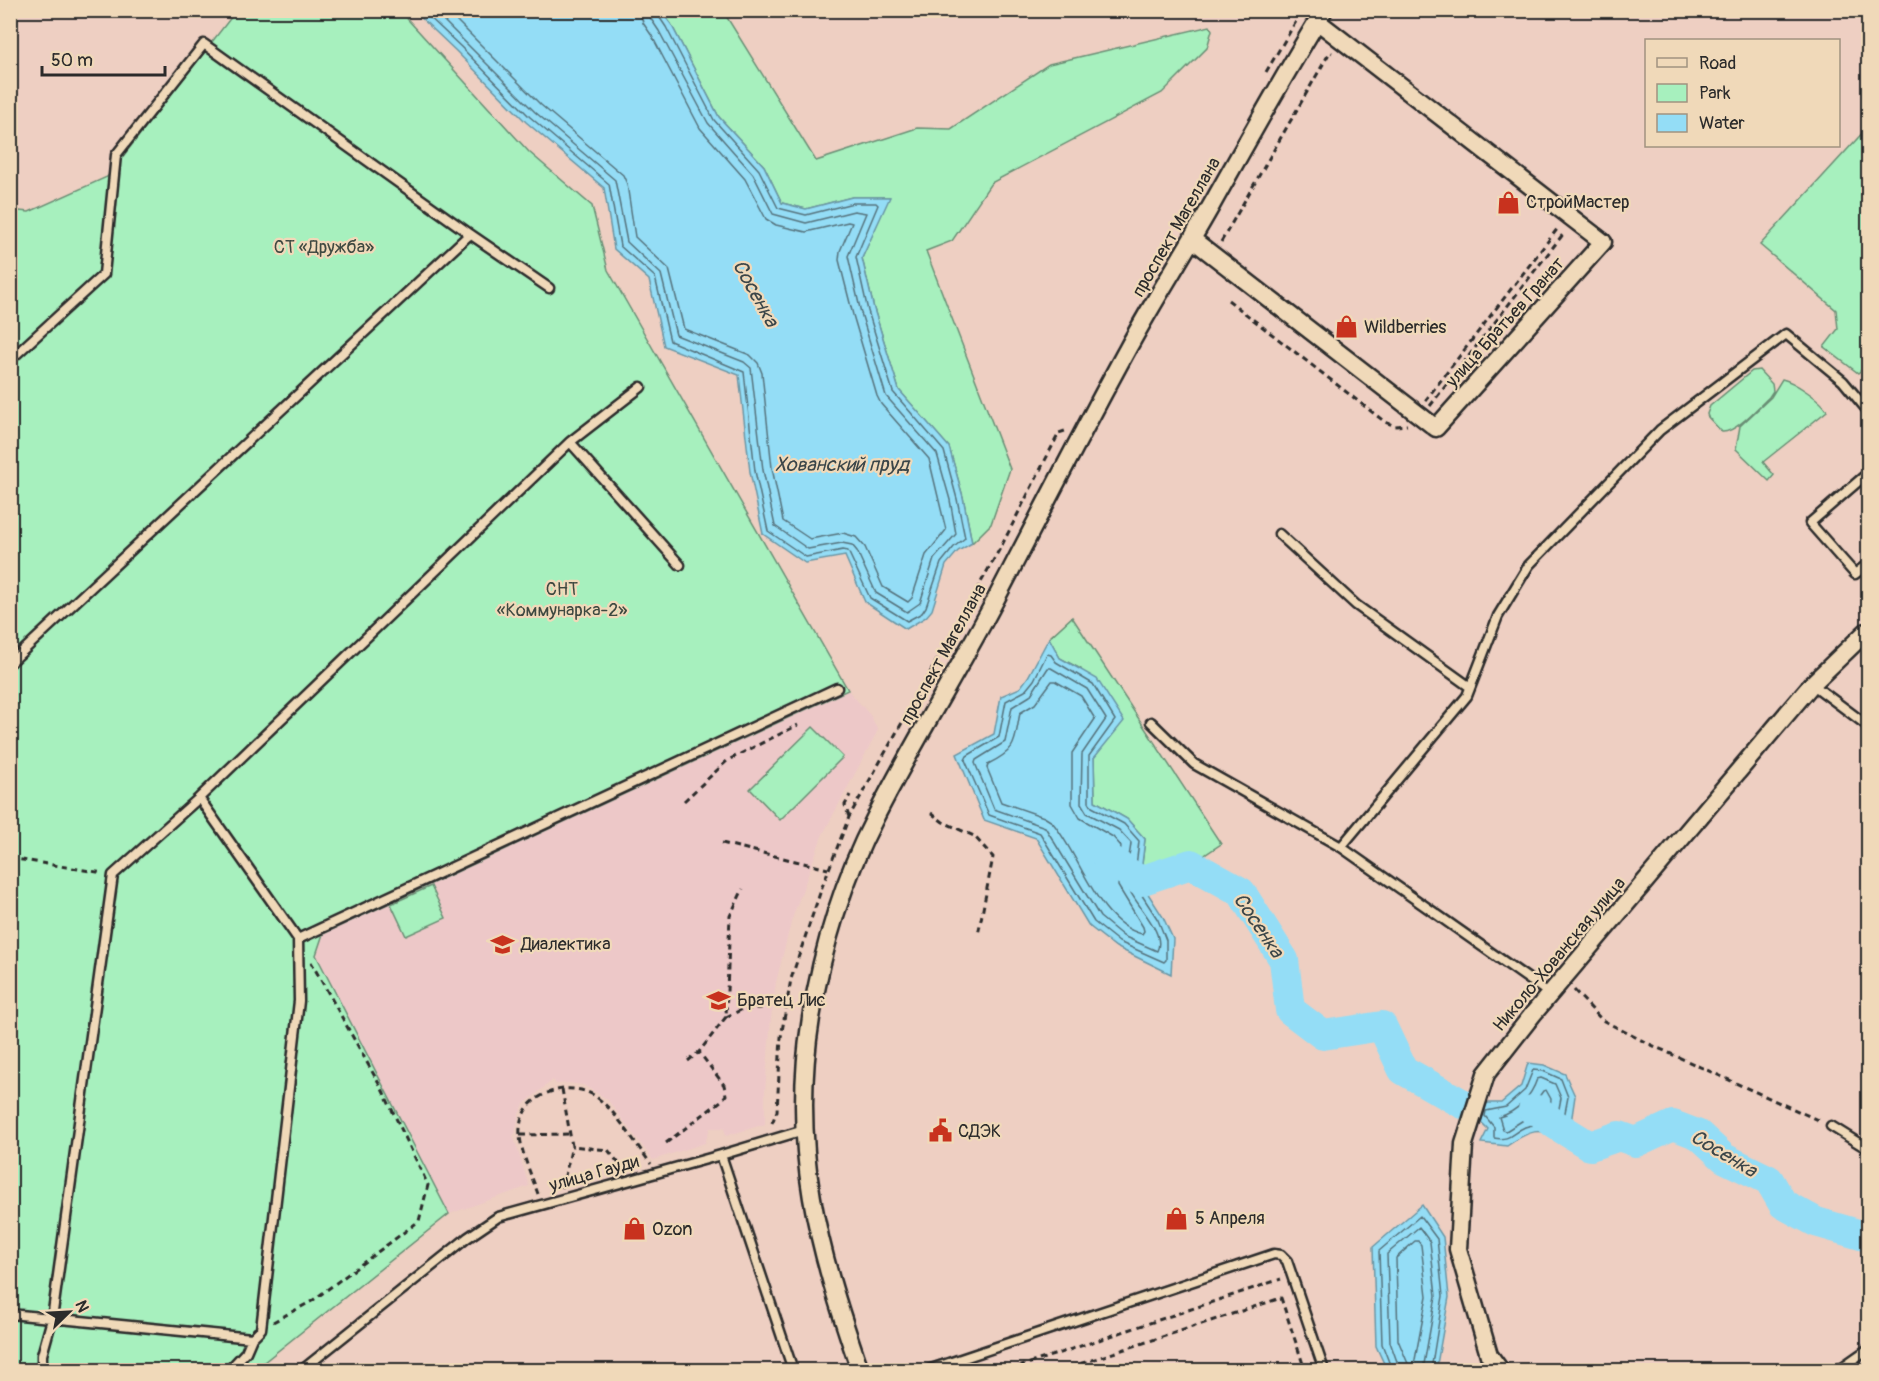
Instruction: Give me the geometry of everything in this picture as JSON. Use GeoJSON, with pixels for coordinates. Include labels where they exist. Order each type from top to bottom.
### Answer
{"type":"FeatureCollection","features":[{"type":"Feature","properties":{"kind":"street"},"geometry":{"type":"LineString","coordinates":[[1321,16],[1567,221]]}},
{"type":"Feature","properties":{"kind":"street","name":"проспект Магеллана"},"geometry":{"type":"LineString","coordinates":[[860,1371],[822,1251],[807,1178],[803,1097],[811,1017],[831,931],[858,855],[874,819],[997,597],[1130,345],[1321,16]]}},
{"type":"Feature","properties":{"kind":"street","name":"улица Братьев Гранат"},"geometry":{"type":"LineString","coordinates":[[1419,414],[1436,428],[1603,242],[1567,221]]}},
{"type":"Feature","properties":{"kind":"street"},"geometry":{"type":"LineString","coordinates":[[1192,239],[1419,414]]}},
{"type":"Feature","properties":{"kind":"street","name":"Николо-Хованская улица"},"geometry":{"type":"LineString","coordinates":[[1500,1371],[1489,1355],[1458,1249],[1464,1144],[1486,1074],[1550,994],[1812,684],[1866,632],[1869,632]]}},
{"type":"Feature","properties":{"kind":"lane"},"geometry":{"type":"LineString","coordinates":[[10,360],[104,274],[116,154],[204,45],[549,288]]}},
{"type":"Feature","properties":{"kind":"lane"},"geometry":{"type":"LineString","coordinates":[[10,663],[470,234]]}},
{"type":"Feature","properties":{"kind":"lane"},"geometry":{"type":"LineString","coordinates":[[1341,847],[1467,696],[1498,616],[1530,565],[1660,430],[1786,334],[1844,381],[1869,411]]}},
{"type":"Feature","properties":{"kind":"lane"},"geometry":{"type":"LineString","coordinates":[[42,1371],[42,1355],[52,1319],[113,875],[199,798],[570,442],[641,387]]}},
{"type":"Feature","properties":{"kind":"lane"},"geometry":{"type":"LineString","coordinates":[[570,442],[680,565]]}},
{"type":"Feature","properties":{"kind":"lane"},"geometry":{"type":"LineString","coordinates":[[1869,473],[1810,523],[1855,574],[1869,564]]}},
{"type":"Feature","properties":{"kind":"lane"},"geometry":{"type":"LineString","coordinates":[[1279,534],[1356,605],[1470,687]]}},
{"type":"Feature","properties":{"kind":"lane"},"geometry":{"type":"LineString","coordinates":[[1812,684],[1869,726]]}},
{"type":"Feature","properties":{"kind":"lane"},"geometry":{"type":"LineString","coordinates":[[298,939],[837,688]]}},
{"type":"Feature","properties":{"kind":"lane"},"geometry":{"type":"LineString","coordinates":[[1151,722],[1194,764],[1341,847],[1550,994]]}},
{"type":"Feature","properties":{"kind":"lane"},"geometry":{"type":"LineString","coordinates":[[199,798],[298,939],[299,1001],[261,1329],[252,1338],[246,1352],[229,1371]]}},
{"type":"Feature","properties":{"kind":"lane"},"geometry":{"type":"LineString","coordinates":[[1831,1125],[1869,1149]]}},
{"type":"Feature","properties":{"kind":"lane","name":"улица Гауди"},"geometry":{"type":"LineString","coordinates":[[302,1371],[467,1238],[498,1217],[804,1130]]}},
{"type":"Feature","properties":{"kind":"lane"},"geometry":{"type":"LineString","coordinates":[[721,1155],[793,1371]]}},
{"type":"Feature","properties":{"kind":"lane"},"geometry":{"type":"LineString","coordinates":[[928,1371],[1266,1255],[1275,1254],[1287,1261],[1324,1371]]}},
{"type":"Feature","properties":{"kind":"lane"},"geometry":{"type":"LineString","coordinates":[[10,1314],[252,1338]]}},
{"type":"Feature","properties":{"kind":"lane"},"geometry":{"type":"LineString","coordinates":[[1838,1371],[1869,1349]]}},
{"type":"Feature","properties":{"kind":"path"},"geometry":{"type":"LineString","coordinates":[[1214,256],[1330,51],[1339,59]]}},
{"type":"Feature","properties":{"kind":"path"},"geometry":{"type":"LineString","coordinates":[[1550,221],[1567,221]]}},
{"type":"Feature","properties":{"kind":"path"},"geometry":{"type":"LineString","coordinates":[[1228,300],[1384,422],[1404,426],[1419,414],[1567,221]]}},
{"type":"Feature","properties":{"kind":"path"},"geometry":{"type":"LineString","coordinates":[[1419,414],[1567,221]]}},
{"type":"Feature","properties":{"kind":"path"},"geometry":{"type":"LineString","coordinates":[[684,801],[728,759],[798,725]]}},
{"type":"Feature","properties":{"kind":"path"},"geometry":{"type":"LineString","coordinates":[[772,1123],[777,1112],[781,1037],[789,988],[849,817],[846,805],[850,795]]}},
{"type":"Feature","properties":{"kind":"path"},"geometry":{"type":"LineString","coordinates":[[931,813],[942,822],[974,836],[993,857],[978,935]]}},
{"type":"Feature","properties":{"kind":"path"},"geometry":{"type":"LineString","coordinates":[[722,843],[829,869]]}},
{"type":"Feature","properties":{"kind":"path"},"geometry":{"type":"LineString","coordinates":[[10,858],[113,875]]}},
{"type":"Feature","properties":{"kind":"path"},"geometry":{"type":"LineString","coordinates":[[726,1017],[730,916],[742,889]]}},
{"type":"Feature","properties":{"kind":"path"},"geometry":{"type":"LineString","coordinates":[[261,1329],[312,1301],[419,1221],[428,1185],[383,1091],[298,939]]}},
{"type":"Feature","properties":{"kind":"path"},"geometry":{"type":"LineString","coordinates":[[1568,984],[1602,1020],[1647,1043],[1831,1125]]}},
{"type":"Feature","properties":{"kind":"path"},"geometry":{"type":"LineString","coordinates":[[688,1061],[699,1052],[726,1017],[743,1009],[762,1008]]}},
{"type":"Feature","properties":{"kind":"path"},"geometry":{"type":"LineString","coordinates":[[666,1143],[726,1095],[724,1085],[699,1052]]}},
{"type":"Feature","properties":{"kind":"path"},"geometry":{"type":"LineString","coordinates":[[561,1089],[572,1146],[564,1181]]}},
{"type":"Feature","properties":{"kind":"path"},"geometry":{"type":"LineString","coordinates":[[542,1205],[520,1135],[523,1116],[533,1102],[546,1093],[561,1089],[585,1091],[600,1100],[657,1173]]}},
{"type":"Feature","properties":{"kind":"path"},"geometry":{"type":"LineString","coordinates":[[520,1135],[569,1134]]}},
{"type":"Feature","properties":{"kind":"path"},"geometry":{"type":"LineString","coordinates":[[572,1146],[608,1150],[631,1180]]}},
{"type":"Feature","properties":{"kind":"path"},"geometry":{"type":"LineString","coordinates":[[1012,1370],[1292,1275]]}},
{"type":"Feature","properties":{"kind":"path"},"geometry":{"type":"LineString","coordinates":[[1061,1371],[1281,1298],[1305,1371]]}},
{"type":"Feature","properties":{"kind":"shaded area","name":"Диалектика"},"geometry":{"type":"Polygon","coordinates":[[[848,690],[870,715],[878,730],[822,836],[792,919],[776,982],[771,1018],[765,1091],[765,1124],[726,1136],[724,1128],[710,1128],[705,1143],[653,1160],[607,1099],[583,1085],[556,1084],[553,1080],[524,1104],[513,1135],[529,1186],[449,1214],[316,954],[323,934],[848,690]]]}},
{"type":"Feature","properties":{"kind":"green space","name":"СНТ «Коммунарка-2»"},"geometry":{"type":"Polygon","coordinates":[[[236,11],[400,11],[529,152],[592,206],[608,270],[848,690],[323,934],[316,955],[449,1214],[254,1370],[11,1370],[10,210],[29,212],[107,177],[236,11]]]}},
{"type":"Feature","properties":{"kind":"green space"},"geometry":{"type":"Polygon","coordinates":[[[661,11],[723,11],[816,161],[917,128],[951,129],[1049,64],[1210,26],[1212,30],[1207,48],[1162,93],[991,183],[952,241],[926,251],[1010,469],[991,524],[972,543],[963,497],[949,447],[899,390],[874,309],[862,258],[889,197],[852,197],[806,209],[782,203],[764,166],[719,117],[671,24],[661,11]]]}},
{"type":"Feature","properties":{"kind":"green space"},"geometry":{"type":"Polygon","coordinates":[[[1868,127],[1868,364],[1858,373],[1824,347],[1838,329],[1836,310],[1760,245],[1868,127]]]}},
{"type":"Feature","properties":{"kind":"green space"},"geometry":{"type":"Polygon","coordinates":[[[1759,370],[1772,384],[1773,391],[1740,424],[1722,432],[1708,417],[1710,406],[1752,371],[1759,370]]]}},
{"type":"Feature","properties":{"kind":"green space"},"geometry":{"type":"Polygon","coordinates":[[[1782,379],[1807,392],[1827,411],[1763,462],[1774,475],[1769,481],[1736,449],[1740,426],[1771,397],[1782,379]]]}},
{"type":"Feature","properties":{"kind":"green space"},"geometry":{"type":"Polygon","coordinates":[[[1072,617],[1221,844],[1191,864],[1140,881],[1145,839],[1127,819],[1095,801],[1094,758],[1081,669],[1060,658],[1049,638],[1072,617]]]}},
{"type":"Feature","properties":{"kind":"green space"},"geometry":{"type":"Polygon","coordinates":[[[813,727],[843,757],[780,820],[750,789],[813,727]]]}},
{"type":"Feature","properties":{"kind":"green space"},"geometry":{"type":"Polygon","coordinates":[[[431,886],[446,918],[406,936],[391,904],[431,886]]]}},
{"type":"Feature","properties":{"kind":"water","name":"Хованский пруд"},"geometry":{"type":"Polygon","coordinates":[[[414,11],[661,11],[671,24],[719,117],[764,166],[782,203],[806,209],[852,197],[890,197],[862,258],[874,309],[899,390],[949,447],[963,497],[972,543],[958,551],[946,565],[932,610],[926,617],[906,629],[865,602],[845,556],[805,563],[763,534],[750,472],[739,375],[664,346],[649,280],[614,249],[604,188],[526,122],[414,11]]]}},
{"type":"Feature","properties":{"kind":"water"},"geometry":{"type":"Polygon","coordinates":[[[1049,638],[1060,658],[1097,679],[1124,721],[1094,758],[1095,801],[1127,819],[1145,839],[1140,881],[1163,917],[1173,939],[1171,974],[1116,947],[1089,926],[1036,838],[984,820],[957,754],[994,734],[1001,696],[1020,688],[1049,638]]]}},
{"type":"Feature","properties":{"kind":"water"},"geometry":{"type":"Polygon","coordinates":[[[1528,1063],[1544,1065],[1565,1074],[1575,1096],[1571,1123],[1565,1138],[1541,1131],[1522,1136],[1507,1146],[1481,1143],[1488,1129],[1476,1117],[1483,1103],[1501,1103],[1521,1086],[1528,1063]]]}},
{"type":"Feature","properties":{"kind":"water"},"geometry":{"type":"Polygon","coordinates":[[[1422,1205],[1443,1237],[1449,1297],[1436,1370],[1387,1370],[1376,1346],[1373,1247],[1422,1205]]]}},
{"type":"Feature","properties":{"kind":"waterway","name":"Сосенка"},"geometry":{"type":"LineString","coordinates":[[1107,858],[1140,881],[1191,864],[1241,892],[1284,960],[1290,1010],[1323,1035],[1382,1026],[1403,1070],[1463,1104]]}},
{"type":"Feature","properties":{"kind":"waterway","name":"Сосенка"},"geometry":{"type":"LineString","coordinates":[[1533,1110],[1537,1110],[1590,1146],[1619,1136],[1636,1142],[1673,1125],[1699,1135],[1724,1158],[1769,1180],[1783,1204],[1816,1222],[1868,1237]]}},
{"type":"Feature","properties":{"kind":"place","name":"СтройМастер"},"geometry":{"type":"Point","coordinates":[1508,202]}},
{"type":"Feature","properties":{"kind":"place","name":"Wildberries"},"geometry":{"type":"Point","coordinates":[1346,327]}},
{"type":"Feature","properties":{"kind":"place","name":"Диалектика"},"geometry":{"type":"Point","coordinates":[503,944]}},
{"type":"Feature","properties":{"kind":"place","name":"Братец Лис"},"geometry":{"type":"Point","coordinates":[719,1000]}},
{"type":"Feature","properties":{"kind":"place","name":"СДЭК"},"geometry":{"type":"Point","coordinates":[940,1131]}},
{"type":"Feature","properties":{"kind":"place","name":"5 Апреля"},"geometry":{"type":"Point","coordinates":[1177,1218]}},
{"type":"Feature","properties":{"kind":"place","name":"Ozon"},"geometry":{"type":"Point","coordinates":[634,1229]}},
{"type":"Feature","properties":{"kind":"park label","name":"СТ «Дружба»"},"geometry":{"type":"Point","coordinates":[324,247]}}]}
